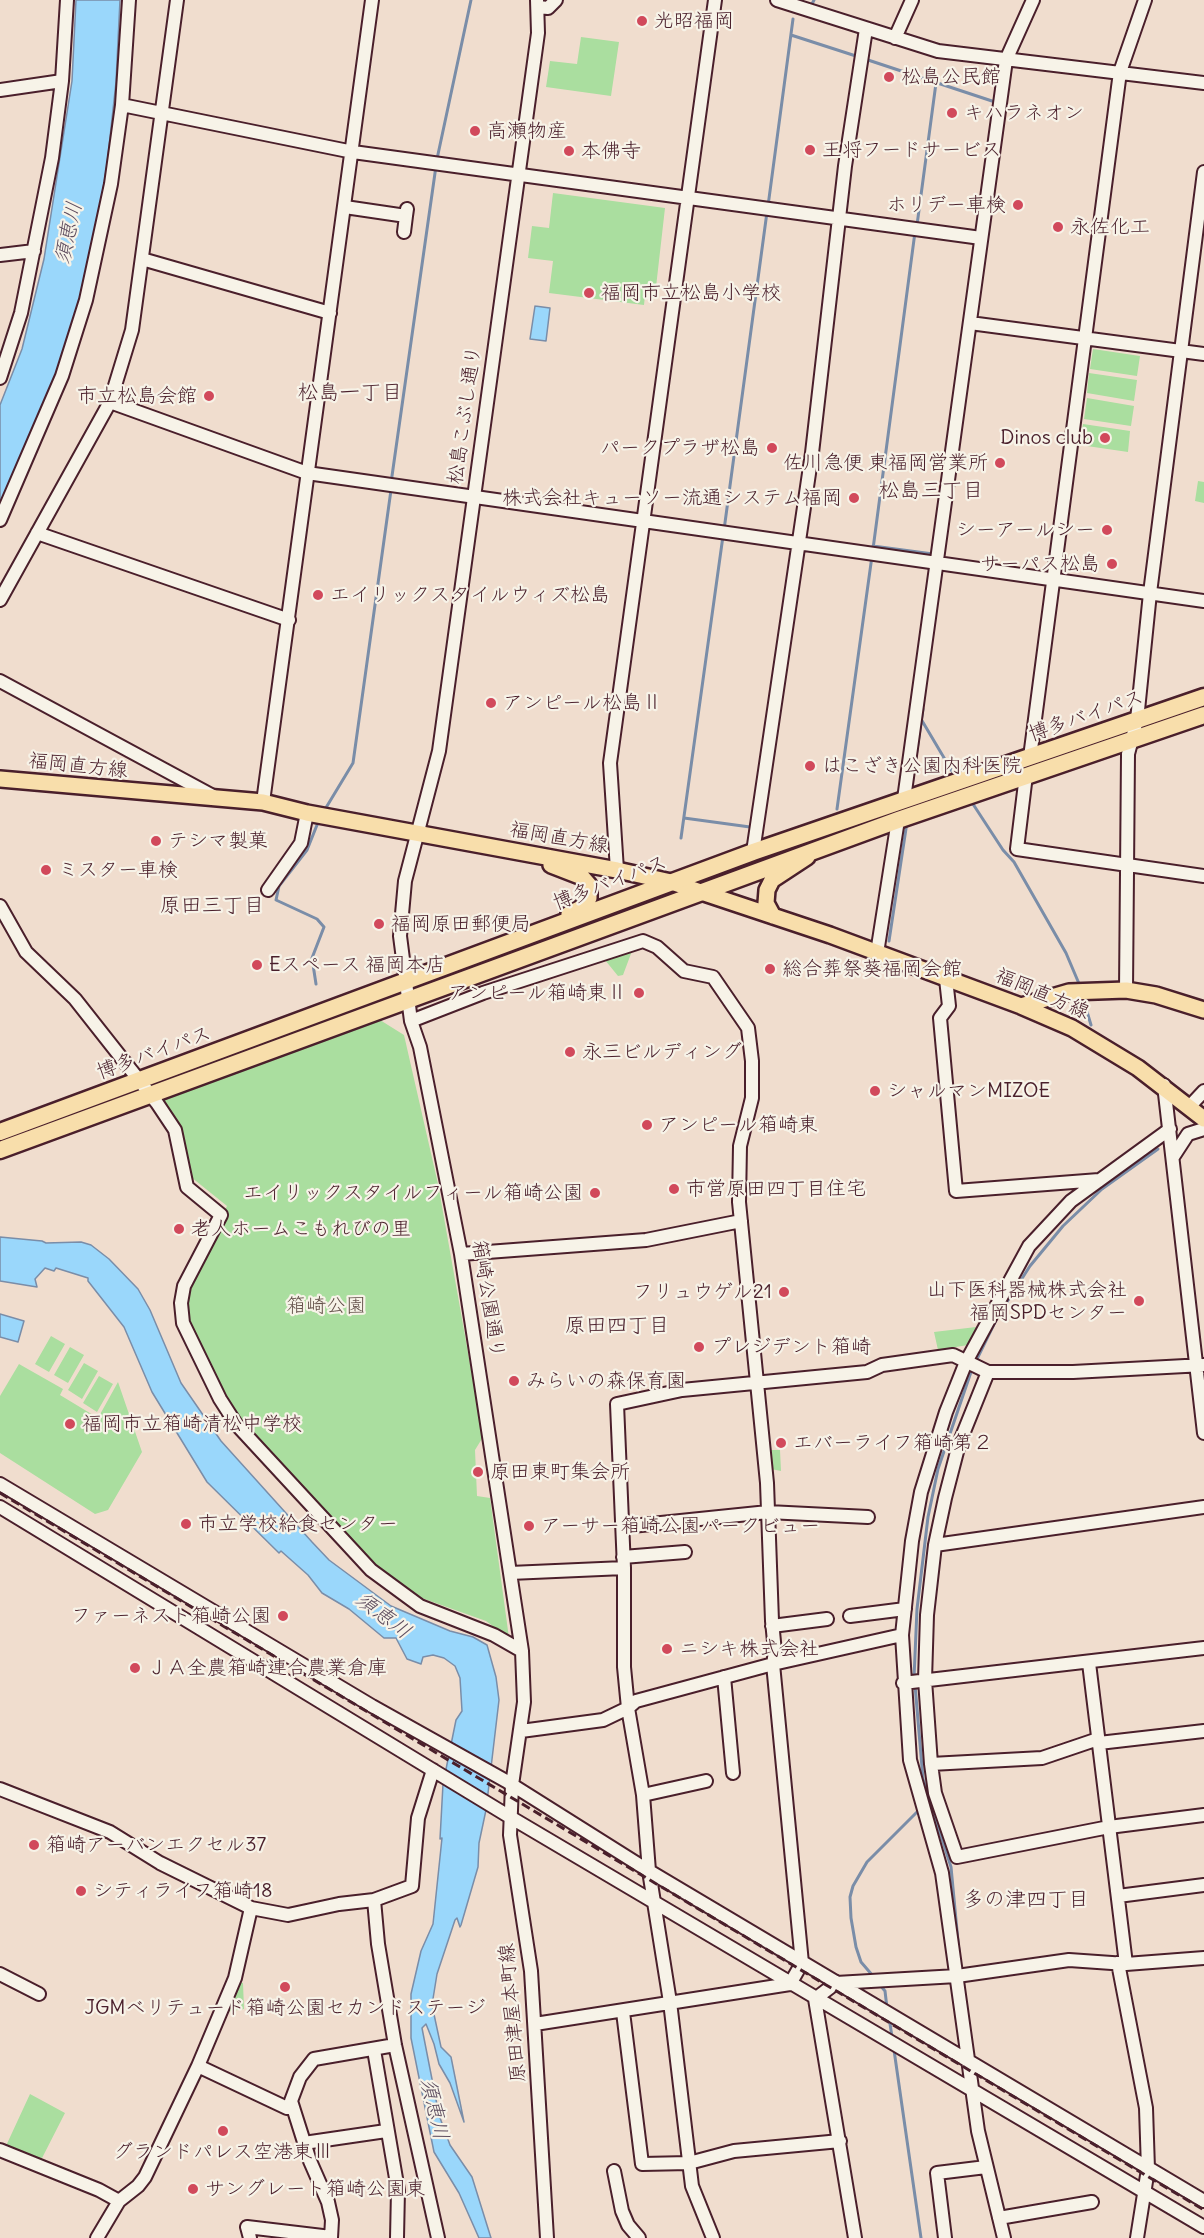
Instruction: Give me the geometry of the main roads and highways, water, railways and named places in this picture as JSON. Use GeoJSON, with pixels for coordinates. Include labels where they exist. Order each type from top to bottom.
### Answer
{"type":"FeatureCollection","features":[{"type":"Feature","properties":{"kind":"highway","name":"博多バイパス"},"geometry":{"type":"LineString","coordinates":[[0,1132],[753,852],[1204,697]]}},
{"type":"Feature","properties":{"kind":"highway","name":"博多バイパス"},"geometry":{"type":"LineString","coordinates":[[0,1150],[898,820],[1204,714]]}},
{"type":"Feature","properties":{"kind":"main road","name":"福岡直方線"},"geometry":{"type":"LineString","coordinates":[[0,779],[263,802],[308,813],[418,832],[671,882],[877,953],[1021,1006],[1099,1043],[1164,1085],[1204,1119]]}},
{"type":"Feature","properties":{"kind":"main road"},"geometry":{"type":"LineString","coordinates":[[772,916],[766,903],[767,890],[772,880],[819,849]]}},
{"type":"Feature","properties":{"kind":"main road"},"geometry":{"type":"LineString","coordinates":[[471,958],[585,906],[590,890],[586,880],[526,855]]}},
{"type":"Feature","properties":{"kind":"main road"},"geometry":{"type":"LineString","coordinates":[[1021,1006],[1070,992],[1126,990],[1156,995],[1204,1010]]}},
{"type":"Feature","properties":{"kind":"water","name":"須恵川"},"geometry":{"type":"Polygon","coordinates":[[[76,0],[120,0],[116,82],[107,165],[90,266],[66,355],[33,436],[0,504],[0,405],[22,349],[44,259],[72,81],[76,0]]]}},
{"type":"Feature","properties":{"kind":"water"},"geometry":{"type":"Polygon","coordinates":[[[535,306],[550,308],[546,341],[530,339],[535,306]]]}},
{"type":"Feature","properties":{"kind":"water","name":"須恵川"},"geometry":{"type":"Polygon","coordinates":[[[0,1237],[46,1243],[81,1242],[91,1245],[109,1259],[138,1289],[150,1310],[181,1383],[221,1441],[329,1560],[391,1606],[450,1631],[473,1637],[487,1645],[496,1677],[499,1700],[486,1810],[479,1843],[478,1867],[460,1927],[457,1918],[437,1974],[432,2005],[441,2047],[451,2057],[464,2122],[450,2083],[439,2064],[426,2024],[422,2028],[439,2115],[450,2145],[472,2177],[491,2238],[479,2238],[459,2193],[434,2152],[411,2038],[411,1994],[421,1951],[433,1924],[442,1838],[440,1839],[443,1784],[456,1720],[462,1711],[460,1678],[455,1666],[444,1658],[433,1655],[423,1657],[421,1664],[407,1659],[396,1638],[384,1638],[349,1609],[322,1593],[308,1575],[281,1551],[279,1553],[207,1482],[152,1392],[124,1327],[88,1278],[56,1268],[54,1271],[45,1268],[35,1279],[37,1287],[0,1281],[0,1237]]]}},
{"type":"Feature","properties":{"kind":"water"},"geometry":{"type":"Polygon","coordinates":[[[0,1314],[24,1321],[18,1342],[0,1337],[0,1314]]]}},
{"type":"Feature","properties":{"kind":"waterway"},"geometry":{"type":"LineString","coordinates":[[437,159],[471,0]]}},
{"type":"Feature","properties":{"kind":"waterway"},"geometry":{"type":"LineString","coordinates":[[812,4],[814,0]]}},
{"type":"Feature","properties":{"kind":"waterway"},"geometry":{"type":"LineString","coordinates":[[768,206],[793,19]]}},
{"type":"Feature","properties":{"kind":"waterway"},"geometry":{"type":"LineString","coordinates":[[791,35],[859,57]]}},
{"type":"Feature","properties":{"kind":"waterway"},"geometry":{"type":"LineString","coordinates":[[865,59],[992,101]]}},
{"type":"Feature","properties":{"kind":"waterway"},"geometry":{"type":"LineString","coordinates":[[917,225],[936,83]]}},
{"type":"Feature","properties":{"kind":"waterway"},"geometry":{"type":"LineString","coordinates":[[391,483],[436,166]]}},
{"type":"Feature","properties":{"kind":"waterway"},"geometry":{"type":"LineString","coordinates":[[724,530],[767,212]]}},
{"type":"Feature","properties":{"kind":"waterway"},"geometry":{"type":"LineString","coordinates":[[873,549],[915,232]]}},
{"type":"Feature","properties":{"kind":"waterway"},"geometry":{"type":"LineString","coordinates":[[324,811],[353,763],[391,490]]}},
{"type":"Feature","properties":{"kind":"waterway"},"geometry":{"type":"LineString","coordinates":[[681,838],[723,536]]}},
{"type":"Feature","properties":{"kind":"waterway"},"geometry":{"type":"LineString","coordinates":[[873,546],[933,554]]}},
{"type":"Feature","properties":{"kind":"waterway"},"geometry":{"type":"LineString","coordinates":[[837,809],[872,556]]}},
{"type":"Feature","properties":{"kind":"waterway"},"geometry":{"type":"LineString","coordinates":[[911,791],[923,709]]}},
{"type":"Feature","properties":{"kind":"waterway"},"geometry":{"type":"LineString","coordinates":[[921,719],[956,778]]}},
{"type":"Feature","properties":{"kind":"waterway"},"geometry":{"type":"LineString","coordinates":[[971,801],[1003,850],[1014,862],[1066,953],[1080,986]]}},
{"type":"Feature","properties":{"kind":"waterway"},"geometry":{"type":"LineString","coordinates":[[684,818],[750,827]]}},
{"type":"Feature","properties":{"kind":"waterway"},"geometry":{"type":"LineString","coordinates":[[316,984],[312,958],[324,927],[317,919],[276,900],[279,886],[307,850],[319,820]]}},
{"type":"Feature","properties":{"kind":"waterway"},"geometry":{"type":"LineString","coordinates":[[889,941],[907,822]]}},
{"type":"Feature","properties":{"kind":"waterway"},"geometry":{"type":"LineString","coordinates":[[1082,995],[1091,1025]]}},
{"type":"Feature","properties":{"kind":"waterway"},"geometry":{"type":"LineString","coordinates":[[975,1363],[998,1316],[1030,1266],[1063,1226],[1102,1189],[1158,1149]]}},
{"type":"Feature","properties":{"kind":"waterway"},"geometry":{"type":"LineString","coordinates":[[914,1678],[917,1609],[928,1517],[938,1469],[972,1369]]}},
{"type":"Feature","properties":{"kind":"waterway"},"geometry":{"type":"LineString","coordinates":[[915,1685],[923,1779],[951,1867],[959,1952]]}},
{"type":"Feature","properties":{"kind":"waterway"},"geometry":{"type":"LineString","coordinates":[[873,1976],[861,1962],[856,1947],[851,1918],[850,1897],[853,1886],[867,1862],[919,1810]]}},
{"type":"Feature","properties":{"kind":"waterway"},"geometry":{"type":"LineString","coordinates":[[879,1984],[885,1991],[887,2008]]}},
{"type":"Feature","properties":{"kind":"waterway"},"geometry":{"type":"LineString","coordinates":[[889,2017],[892,2037]]}},
{"type":"Feature","properties":{"kind":"waterway"},"geometry":{"type":"LineString","coordinates":[[894,2050],[921,2238]]}},
{"type":"Feature","properties":{"kind":"railway"},"geometry":{"type":"LineString","coordinates":[[0,1493],[1204,2210]]}},
{"type":"Feature","properties":{"kind":"place","name":"光昭福岡"},"geometry":{"type":"Point","coordinates":[642,21]}},
{"type":"Feature","properties":{"kind":"place","name":"松島公民館"},"geometry":{"type":"Point","coordinates":[889,77]}},
{"type":"Feature","properties":{"kind":"place","name":"キハラネオン"},"geometry":{"type":"Point","coordinates":[952,113]}},
{"type":"Feature","properties":{"kind":"place","name":"高瀬物産"},"geometry":{"type":"Point","coordinates":[475,131]}},
{"type":"Feature","properties":{"kind":"place","name":"王将フードサービス"},"geometry":{"type":"Point","coordinates":[810,150]}},
{"type":"Feature","properties":{"kind":"place","name":"本佛寺"},"geometry":{"type":"Point","coordinates":[569,151]}},
{"type":"Feature","properties":{"kind":"place","name":"ホリデー車検"},"geometry":{"type":"Point","coordinates":[1018,205]}},
{"type":"Feature","properties":{"kind":"place","name":"永佐化工"},"geometry":{"type":"Point","coordinates":[1058,227]}},
{"type":"Feature","properties":{"kind":"place","name":"福岡市立松島小学校"},"geometry":{"type":"Point","coordinates":[589,293]}},
{"type":"Feature","properties":{"kind":"place","name":"市立松島会館"},"geometry":{"type":"Point","coordinates":[209,396]}},
{"type":"Feature","properties":{"kind":"place","name":"Dinos club"},"geometry":{"type":"Point","coordinates":[1105,438]}},
{"type":"Feature","properties":{"kind":"place","name":"パークプラザ松島"},"geometry":{"type":"Point","coordinates":[772,448]}},
{"type":"Feature","properties":{"kind":"place","name":"佐川急便 東福岡営業所"},"geometry":{"type":"Point","coordinates":[1000,463]}},
{"type":"Feature","properties":{"kind":"place","name":"株式会社キューソー流通システム福岡"},"geometry":{"type":"Point","coordinates":[854,498]}},
{"type":"Feature","properties":{"kind":"place","name":"シーアールシー"},"geometry":{"type":"Point","coordinates":[1107,530]}},
{"type":"Feature","properties":{"kind":"place","name":"サーパス松島"},"geometry":{"type":"Point","coordinates":[1112,564]}},
{"type":"Feature","properties":{"kind":"place","name":"エイリックスタイルウィズ松島"},"geometry":{"type":"Point","coordinates":[318,595]}},
{"type":"Feature","properties":{"kind":"place","name":"アンピール松島Ⅱ"},"geometry":{"type":"Point","coordinates":[491,703]}},
{"type":"Feature","properties":{"kind":"place","name":"はこざき公園内科医院"},"geometry":{"type":"Point","coordinates":[810,766]}},
{"type":"Feature","properties":{"kind":"place","name":"テシマ製菓"},"geometry":{"type":"Point","coordinates":[156,841]}},
{"type":"Feature","properties":{"kind":"place","name":"ミスター車検"},"geometry":{"type":"Point","coordinates":[46,870]}},
{"type":"Feature","properties":{"kind":"place","name":"福岡原田郵便局"},"geometry":{"type":"Point","coordinates":[379,924]}},
{"type":"Feature","properties":{"kind":"place","name":"Eスペース 福岡本店"},"geometry":{"type":"Point","coordinates":[257,965]}},
{"type":"Feature","properties":{"kind":"place","name":"総合葬祭葵福岡会館"},"geometry":{"type":"Point","coordinates":[770,969]}},
{"type":"Feature","properties":{"kind":"place","name":"アンピール箱崎東Ⅱ"},"geometry":{"type":"Point","coordinates":[639,993]}},
{"type":"Feature","properties":{"kind":"place","name":"永三ビルディング"},"geometry":{"type":"Point","coordinates":[570,1052]}},
{"type":"Feature","properties":{"kind":"place","name":"シャルマンMIZOE"},"geometry":{"type":"Point","coordinates":[875,1091]}},
{"type":"Feature","properties":{"kind":"place","name":"アンピール箱崎東"},"geometry":{"type":"Point","coordinates":[647,1125]}},
{"type":"Feature","properties":{"kind":"place","name":"市営原田四丁目住宅"},"geometry":{"type":"Point","coordinates":[674,1189]}},
{"type":"Feature","properties":{"kind":"place","name":"エイリックスタイルフィール箱崎公園"},"geometry":{"type":"Point","coordinates":[595,1193]}},
{"type":"Feature","properties":{"kind":"place","name":"老人ホームこもれびの里"},"geometry":{"type":"Point","coordinates":[179,1229]}},
{"type":"Feature","properties":{"kind":"place","name":"フリュウゲル21"},"geometry":{"type":"Point","coordinates":[784,1292]}},
{"type":"Feature","properties":{"kind":"place","name":"山下医科器械株式会社 福岡SPDセンター"},"geometry":{"type":"Point","coordinates":[1139,1301]}},
{"type":"Feature","properties":{"kind":"place","name":"プレジデント箱崎"},"geometry":{"type":"Point","coordinates":[699,1347]}},
{"type":"Feature","properties":{"kind":"place","name":"みらいの森保育園"},"geometry":{"type":"Point","coordinates":[514,1381]}},
{"type":"Feature","properties":{"kind":"place","name":"福岡市立箱崎清松中学校"},"geometry":{"type":"Point","coordinates":[70,1424]}},
{"type":"Feature","properties":{"kind":"place","name":"エバーライフ箱崎第２"},"geometry":{"type":"Point","coordinates":[781,1443]}},
{"type":"Feature","properties":{"kind":"place","name":"原田東町集会所"},"geometry":{"type":"Point","coordinates":[478,1472]}},
{"type":"Feature","properties":{"kind":"place","name":"市立学校給食センター"},"geometry":{"type":"Point","coordinates":[186,1524]}},
{"type":"Feature","properties":{"kind":"place","name":"アーサー箱崎公園パークビュー"},"geometry":{"type":"Point","coordinates":[529,1526]}},
{"type":"Feature","properties":{"kind":"place","name":"ファーネスト箱崎公園"},"geometry":{"type":"Point","coordinates":[283,1616]}},
{"type":"Feature","properties":{"kind":"place","name":"ニシキ株式会社"},"geometry":{"type":"Point","coordinates":[667,1649]}},
{"type":"Feature","properties":{"kind":"place","name":"ＪＡ全農箱崎連合農業倉庫"},"geometry":{"type":"Point","coordinates":[135,1668]}},
{"type":"Feature","properties":{"kind":"place","name":"箱崎アーバンエクセル37"},"geometry":{"type":"Point","coordinates":[34,1845]}},
{"type":"Feature","properties":{"kind":"place","name":"シティライフ箱崎18"},"geometry":{"type":"Point","coordinates":[81,1891]}},
{"type":"Feature","properties":{"kind":"place","name":"JGMベリテュード箱崎公園セカンドステージ"},"geometry":{"type":"Point","coordinates":[285,1987]}},
{"type":"Feature","properties":{"kind":"place","name":"グランドパレス空港東Ⅲ"},"geometry":{"type":"Point","coordinates":[223,2131]}},
{"type":"Feature","properties":{"kind":"place","name":"サングレート箱崎公園東"},"geometry":{"type":"Point","coordinates":[193,2189]}},
{"type":"Feature","properties":{"kind":"district","name":"松島一丁目"},"geometry":{"type":"Point","coordinates":[350,393]}},
{"type":"Feature","properties":{"kind":"district","name":"松島三丁目"},"geometry":{"type":"Point","coordinates":[931,491]}},
{"type":"Feature","properties":{"kind":"district","name":"原田三丁目"},"geometry":{"type":"Point","coordinates":[212,906]}},
{"type":"Feature","properties":{"kind":"district","name":"原田四丁目"},"geometry":{"type":"Point","coordinates":[617,1326]}},
{"type":"Feature","properties":{"kind":"district","name":"多の津四丁目"},"geometry":{"type":"Point","coordinates":[1026,1900]}},
{"type":"Feature","properties":{"kind":"park label","name":"箱崎公園"},"geometry":{"type":"Point","coordinates":[326,1306]}}]}
